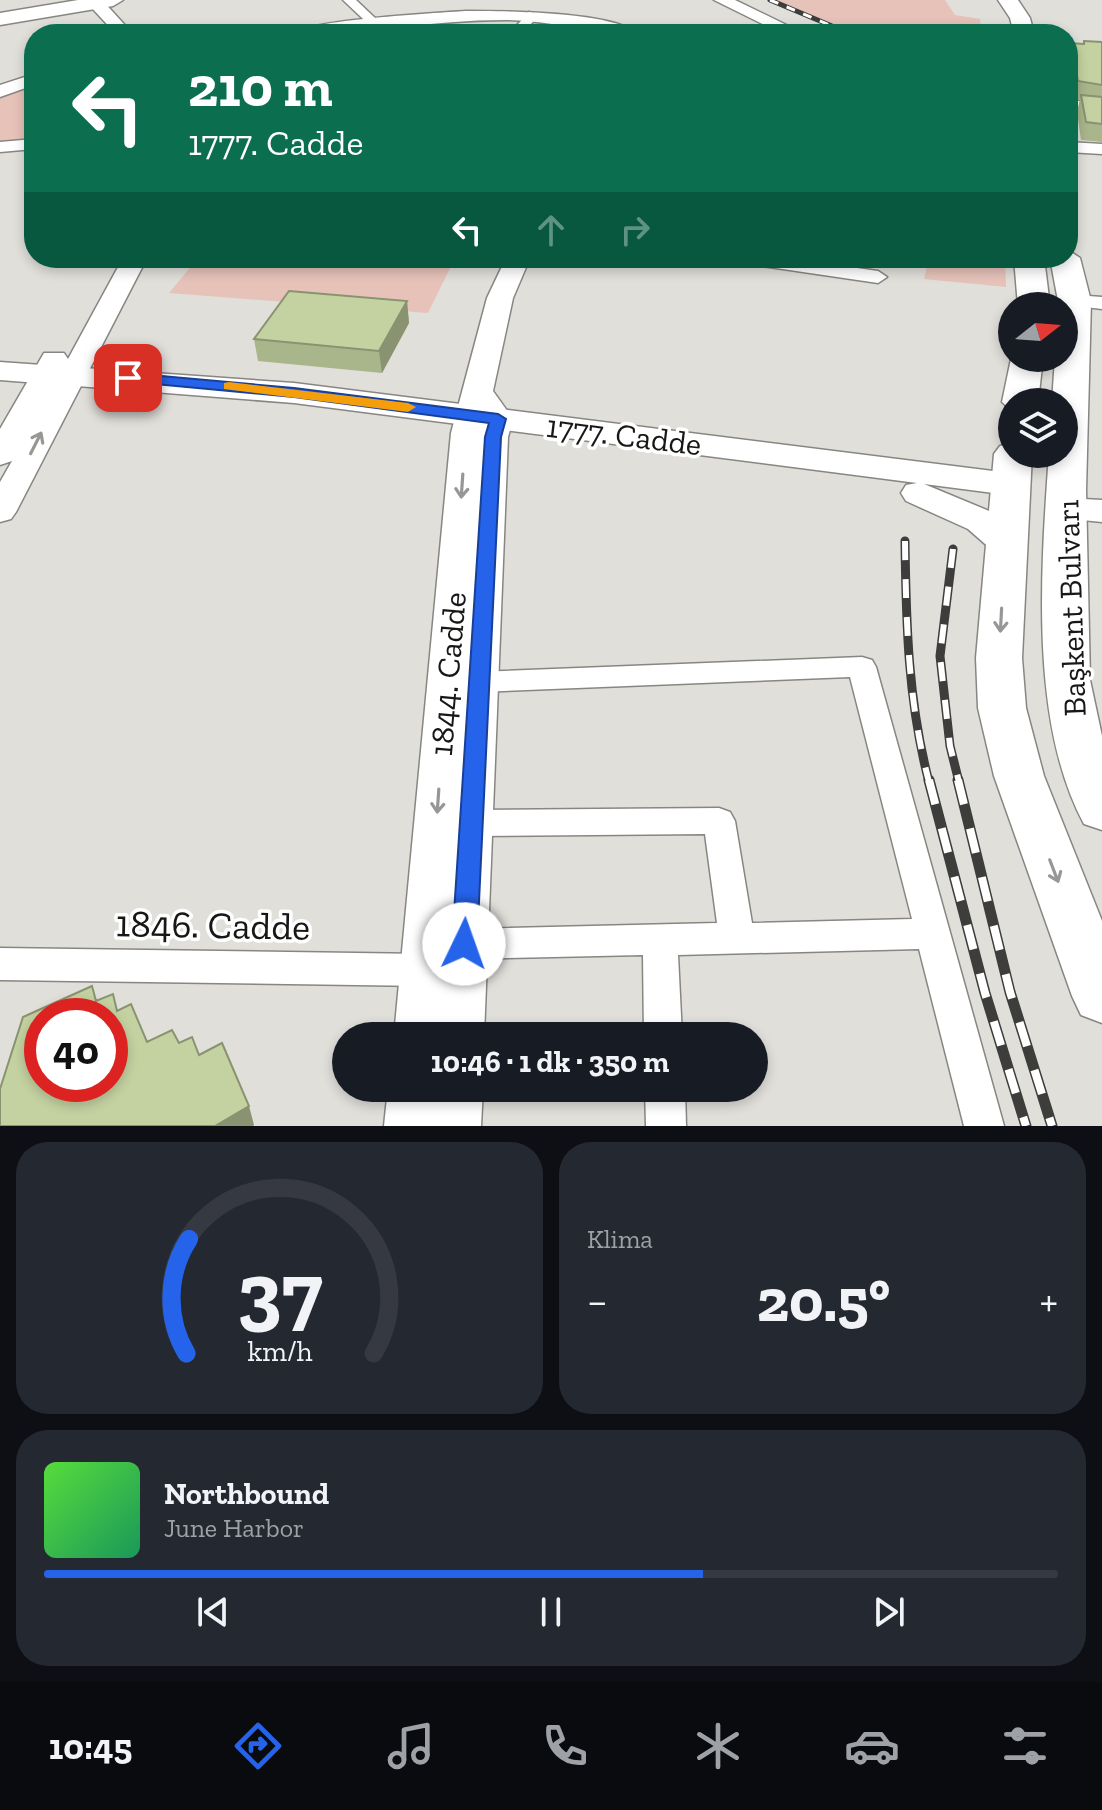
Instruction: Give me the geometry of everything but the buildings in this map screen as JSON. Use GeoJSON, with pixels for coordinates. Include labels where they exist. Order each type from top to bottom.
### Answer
{"type":"FeatureCollection","features":[{"type":"Feature","properties":{"kind":"main road"},"geometry":{"type":"LineString","coordinates":[[1008,0],[1022,24]]}},
{"type":"Feature","properties":{"kind":"main road"},"geometry":{"type":"LineString","coordinates":[[0,12],[91,2]]}},
{"type":"Feature","properties":{"kind":"main road"},"geometry":{"type":"LineString","coordinates":[[0,19],[91,2]]}},
{"type":"Feature","properties":{"kind":"main road"},"geometry":{"type":"LineString","coordinates":[[1030,268],[1033,292]]}},
{"type":"Feature","properties":{"kind":"main road","name":"Başkent Bulvarı"},"geometry":{"type":"LineString","coordinates":[[1070,268],[1088,302],[1076,388]]}},
{"type":"Feature","properties":{"kind":"main road","name":"1777. Cadde"},"geometry":{"type":"LineString","coordinates":[[0,371],[55,381],[226,401],[482,419],[1008,496]]}},
{"type":"Feature","properties":{"kind":"main road","name":"1777. Cadde"},"geometry":{"type":"LineString","coordinates":[[0,386],[55,381]]}},
{"type":"Feature","properties":{"kind":"main road","name":"1777. Cadde"},"geometry":{"type":"LineString","coordinates":[[482,419],[919,493],[981,521],[1008,496]]}},
{"type":"Feature","properties":{"kind":"main road"},"geometry":{"type":"LineString","coordinates":[[1078,449],[1102,472]]}},
{"type":"Feature","properties":{"kind":"main road","name":"Başkent Bulvarı"},"geometry":{"type":"LineString","coordinates":[[1075,468],[1084,501],[1069,703],[1102,810]]}},
{"type":"Feature","properties":{"kind":"main road"},"geometry":{"type":"LineString","coordinates":[[1008,496],[1084,501]]}},
{"type":"Feature","properties":{"kind":"main road","name":"Başkent Bulvarı"},"geometry":{"type":"LineString","coordinates":[[1008,496],[999,683],[1008,739],[1035,822],[1102,996]]}},
{"type":"Feature","properties":{"kind":"street"},"geometry":{"type":"LineString","coordinates":[[349,0],[375,24]]}},
{"type":"Feature","properties":{"kind":"street"},"geometry":{"type":"LineString","coordinates":[[722,0],[775,24]]}},
{"type":"Feature","properties":{"kind":"street"},"geometry":{"type":"LineString","coordinates":[[741,0],[793,24]]}},
{"type":"Feature","properties":{"kind":"street"},"geometry":{"type":"LineString","coordinates":[[91,2],[102,24]]}},
{"type":"Feature","properties":{"kind":"street"},"geometry":{"type":"LineString","coordinates":[[91,2],[114,24]]}},
{"type":"Feature","properties":{"kind":"street"},"geometry":{"type":"LineString","coordinates":[[420,24],[531,10],[592,24]]}},
{"type":"Feature","properties":{"kind":"street"},"geometry":{"type":"LineString","coordinates":[[0,91],[24,83]]}},
{"type":"Feature","properties":{"kind":"street"},"geometry":{"type":"LineString","coordinates":[[1078,105],[1102,107]]}},
{"type":"Feature","properties":{"kind":"street"},"geometry":{"type":"LineString","coordinates":[[0,147],[24,145]]}},
{"type":"Feature","properties":{"kind":"street"},"geometry":{"type":"LineString","coordinates":[[1078,148],[1102,149]]}},
{"type":"Feature","properties":{"kind":"street"},"geometry":{"type":"LineString","coordinates":[[0,512],[55,381],[108,268]]}},
{"type":"Feature","properties":{"kind":"street"},"geometry":{"type":"LineString","coordinates":[[0,456],[55,381],[128,268]]}},
{"type":"Feature","properties":{"kind":"street"},"geometry":{"type":"LineString","coordinates":[[482,419],[500,298],[514,268]]}},
{"type":"Feature","properties":{"kind":"street"},"geometry":{"type":"LineString","coordinates":[[816,268],[878,277]]}},
{"type":"Feature","properties":{"kind":"street","name":"1844. Cadde"},"geometry":{"type":"LineString","coordinates":[[425,1022],[451,962],[471,823],[479,682],[482,419]]}},
{"type":"Feature","properties":{"kind":"street","name":"1844. Cadde"},"geometry":{"type":"LineString","coordinates":[[457,1022],[451,962],[482,419]]}},
{"type":"Feature","properties":{"kind":"street"},"geometry":{"type":"LineString","coordinates":[[479,682],[862,667],[984,1126]]}},
{"type":"Feature","properties":{"kind":"street"},"geometry":{"type":"LineString","coordinates":[[471,823],[719,821],[737,938]]}},
{"type":"Feature","properties":{"kind":"street","name":"1846. Cadde"},"geometry":{"type":"LineString","coordinates":[[1,966],[451,962],[660,940],[933,934]]}},
{"type":"Feature","properties":{"kind":"street"},"geometry":{"type":"LineString","coordinates":[[660,940],[663,1022]]}},
{"type":"Feature","properties":{"kind":"street"},"geometry":{"type":"LineString","coordinates":[[410,1126],[413,1102]]}},
{"type":"Feature","properties":{"kind":"street"},"geometry":{"type":"LineString","coordinates":[[455,1126],[456,1102]]}},
{"type":"Feature","properties":{"kind":"street"},"geometry":{"type":"LineString","coordinates":[[665,1102],[666,1126]]}},
{"type":"Feature","properties":{"kind":"shaded area"},"geometry":{"type":"Polygon","coordinates":[[[775,0],[945,0],[955,15],[980,19],[981,24],[834,24],[775,0]]]}},
{"type":"Feature","properties":{"kind":"shaded area"},"geometry":{"type":"Polygon","coordinates":[[[24,88],[24,141],[0,144],[0,97],[24,88]]]}},
{"type":"Feature","properties":{"kind":"shaded area"},"geometry":{"type":"Polygon","coordinates":[[[190,268],[450,268],[428,313],[169,293],[190,268]]]}},
{"type":"Feature","properties":{"kind":"shaded area"},"geometry":{"type":"Polygon","coordinates":[[[927,268],[1005,268],[1006,287],[924,279],[927,268]]]}},
{"type":"Feature","properties":{"kind":"railway"},"geometry":{"type":"LineString","coordinates":[[770,0],[827,24]]}},
{"type":"Feature","properties":{"kind":"railway"},"geometry":{"type":"LineString","coordinates":[[905,541],[912,692],[929,782]]}},
{"type":"Feature","properties":{"kind":"railway"},"geometry":{"type":"LineString","coordinates":[[953,549],[940,656],[950,746],[959,782]]}},
{"type":"Feature","properties":{"kind":"railway"},"geometry":{"type":"LineString","coordinates":[[929,780],[985,993],[1026,1126]]}},
{"type":"Feature","properties":{"kind":"railway"},"geometry":{"type":"LineString","coordinates":[[958,780],[1010,992],[1052,1126]]}},
{"type":"Feature","properties":{"kind":"slow traffic"},"geometry":{"type":"LineString","coordinates":[[229,386],[408,407]]}},
{"type":"Feature","properties":{"kind":"route"},"geometry":{"type":"LineString","coordinates":[[128,378],[223,385],[498,419],[493,437],[464,944]]}}]}
